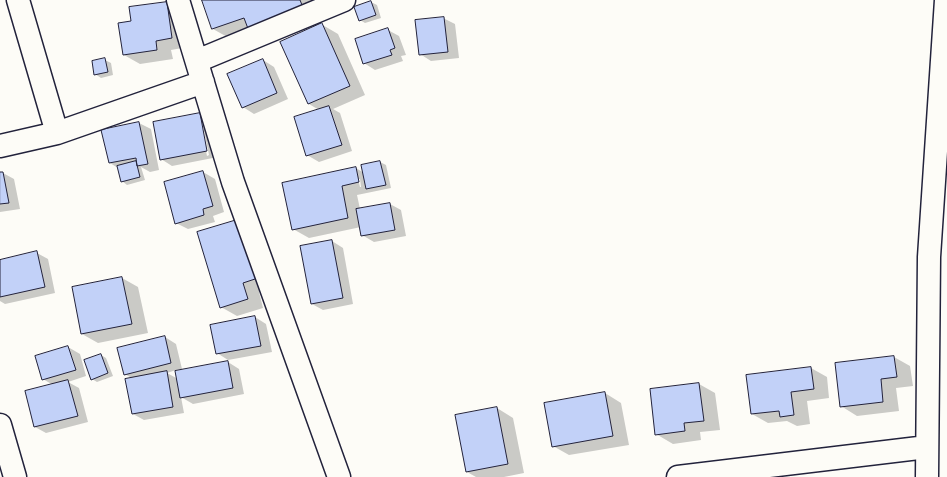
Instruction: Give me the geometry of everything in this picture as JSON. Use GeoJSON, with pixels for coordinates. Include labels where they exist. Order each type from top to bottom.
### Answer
{"type":"FeatureCollection","features":[{"type":"Feature","properties":{"kind":"street"},"geometry":{"type":"LineString","coordinates":[[18,0],[57,133]]}},
{"type":"Feature","properties":{"kind":"street"},"geometry":{"type":"LineString","coordinates":[[178,0],[233,182],[339,477]]}},
{"type":"Feature","properties":{"kind":"street"},"geometry":{"type":"LineString","coordinates":[[197,61],[344,0]]}},
{"type":"Feature","properties":{"kind":"street"},"geometry":{"type":"LineString","coordinates":[[926,477],[928,257],[946,0]]}},
{"type":"Feature","properties":{"kind":"street"},"geometry":{"type":"LineString","coordinates":[[0,146],[57,133],[204,82]]}},
{"type":"Feature","properties":{"kind":"street"},"geometry":{"type":"LineString","coordinates":[[0,425],[15,477]]}},
{"type":"Feature","properties":{"kind":"street"},"geometry":{"type":"LineString","coordinates":[[678,477],[927,447]]}},
{"type":"Feature","properties":{"kind":"building"},"geometry":{"type":"Polygon","coordinates":[[[202,0],[300,0],[306,15],[250,34],[244,18],[212,29],[202,0]]]}},
{"type":"Feature","properties":{"kind":"building"},"geometry":{"type":"Polygon","coordinates":[[[371,1],[376,15],[359,21],[354,7],[371,1]]]}},
{"type":"Feature","properties":{"kind":"building"},"geometry":{"type":"Polygon","coordinates":[[[167,2],[172,38],[156,41],[157,50],[123,55],[118,23],[131,21],[129,7],[167,2]]]}},
{"type":"Feature","properties":{"kind":"building"},"geometry":{"type":"Polygon","coordinates":[[[444,17],[448,52],[419,55],[415,20],[444,17]]]}},
{"type":"Feature","properties":{"kind":"building"},"geometry":{"type":"Polygon","coordinates":[[[322,23],[350,86],[308,104],[280,42],[322,23]]]}},
{"type":"Feature","properties":{"kind":"building"},"geometry":{"type":"Polygon","coordinates":[[[388,28],[395,48],[390,50],[392,55],[363,64],[355,39],[388,28]]]}},
{"type":"Feature","properties":{"kind":"building"},"geometry":{"type":"Polygon","coordinates":[[[105,58],[108,72],[94,75],[92,61],[105,58]]]}},
{"type":"Feature","properties":{"kind":"building"},"geometry":{"type":"Polygon","coordinates":[[[263,59],[277,93],[242,108],[227,74],[263,59]]]}},
{"type":"Feature","properties":{"kind":"building"},"geometry":{"type":"Polygon","coordinates":[[[329,106],[342,145],[306,156],[294,117],[329,106]]]}},
{"type":"Feature","properties":{"kind":"building"},"geometry":{"type":"Polygon","coordinates":[[[200,113],[207,151],[160,160],[153,122],[200,113]]]}},
{"type":"Feature","properties":{"kind":"building"},"geometry":{"type":"Polygon","coordinates":[[[139,122],[148,164],[137,166],[136,158],[109,163],[101,130],[139,122]]]}},
{"type":"Feature","properties":{"kind":"building"},"geometry":{"type":"Polygon","coordinates":[[[136,161],[140,177],[121,182],[117,166],[136,161]]]}},
{"type":"Feature","properties":{"kind":"building"},"geometry":{"type":"Polygon","coordinates":[[[380,161],[386,185],[366,189],[361,165],[380,161]]]}},
{"type":"Feature","properties":{"kind":"building"},"geometry":{"type":"Polygon","coordinates":[[[356,167],[359,182],[342,186],[348,218],[292,230],[282,183],[356,167]]]}},
{"type":"Feature","properties":{"kind":"building"},"geometry":{"type":"Polygon","coordinates":[[[203,171],[213,206],[203,209],[204,215],[175,224],[164,182],[203,171]]]}},
{"type":"Feature","properties":{"kind":"building"},"geometry":{"type":"Polygon","coordinates":[[[0,172],[3,172],[9,203],[0,204],[0,172]]]}},
{"type":"Feature","properties":{"kind":"building"},"geometry":{"type":"Polygon","coordinates":[[[390,203],[395,230],[361,236],[356,209],[390,203]]]}},
{"type":"Feature","properties":{"kind":"building"},"geometry":{"type":"Polygon","coordinates":[[[237,220],[261,277],[243,283],[248,299],[220,308],[197,232],[237,220]]]}},
{"type":"Feature","properties":{"kind":"building"},"geometry":{"type":"Polygon","coordinates":[[[332,240],[343,298],[311,304],[300,246],[332,240]]]}},
{"type":"Feature","properties":{"kind":"building"},"geometry":{"type":"Polygon","coordinates":[[[37,251],[45,287],[0,297],[0,260],[37,251]]]}},
{"type":"Feature","properties":{"kind":"building"},"geometry":{"type":"Polygon","coordinates":[[[122,277],[132,324],[81,334],[72,287],[122,277]]]}},
{"type":"Feature","properties":{"kind":"building"},"geometry":{"type":"Polygon","coordinates":[[[255,316],[261,346],[216,354],[210,325],[255,316]]]}},
{"type":"Feature","properties":{"kind":"building"},"geometry":{"type":"Polygon","coordinates":[[[165,336],[171,363],[124,375],[117,348],[165,336]]]}},
{"type":"Feature","properties":{"kind":"building"},"geometry":{"type":"Polygon","coordinates":[[[68,346],[76,370],[42,380],[35,356],[68,346]]]}},
{"type":"Feature","properties":{"kind":"building"},"geometry":{"type":"Polygon","coordinates":[[[101,354],[108,373],[91,380],[84,360],[101,354]]]}},
{"type":"Feature","properties":{"kind":"building"},"geometry":{"type":"Polygon","coordinates":[[[894,356],[897,377],[881,379],[883,402],[840,407],[835,363],[894,356]]]}},
{"type":"Feature","properties":{"kind":"building"},"geometry":{"type":"Polygon","coordinates":[[[228,361],[233,388],[180,398],[175,371],[228,361]]]}},
{"type":"Feature","properties":{"kind":"building"},"geometry":{"type":"Polygon","coordinates":[[[811,367],[814,389],[791,392],[794,415],[780,417],[779,411],[751,414],[746,375],[811,367]]]}},
{"type":"Feature","properties":{"kind":"building"},"geometry":{"type":"Polygon","coordinates":[[[167,371],[173,407],[132,414],[125,379],[167,371]]]}},
{"type":"Feature","properties":{"kind":"building"},"geometry":{"type":"Polygon","coordinates":[[[68,380],[78,416],[34,427],[25,391],[68,380]]]}},
{"type":"Feature","properties":{"kind":"building"},"geometry":{"type":"Polygon","coordinates":[[[699,383],[704,421],[684,423],[685,431],[655,435],[650,389],[699,383]]]}},
{"type":"Feature","properties":{"kind":"building"},"geometry":{"type":"Polygon","coordinates":[[[605,392],[613,436],[552,447],[544,403],[605,392]]]}},
{"type":"Feature","properties":{"kind":"building"},"geometry":{"type":"Polygon","coordinates":[[[497,407],[508,464],[466,472],[455,415],[497,407]]]}}]}
